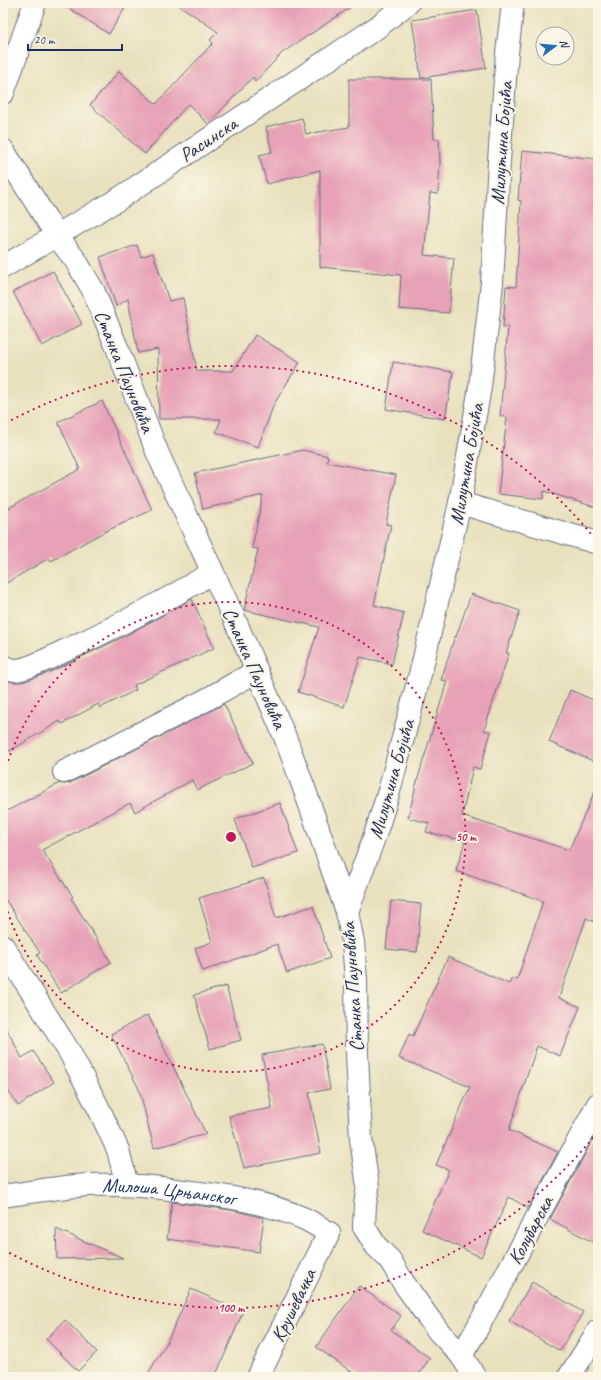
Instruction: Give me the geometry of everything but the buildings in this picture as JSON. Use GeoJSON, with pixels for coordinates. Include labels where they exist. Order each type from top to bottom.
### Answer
{"type":"FeatureCollection","features":[{"type":"Feature","properties":{"kind":"street"},"geometry":{"type":"LineString","coordinates":[[3,93],[35,3]]}},
{"type":"Feature","properties":{"kind":"street","name":"Расинска"},"geometry":{"type":"LineString","coordinates":[[3,267],[57,236],[150,178],[370,32],[408,3]]}},
{"type":"Feature","properties":{"kind":"street","name":"Милутина Бојића"},"geometry":{"type":"LineString","coordinates":[[347,912],[373,842],[389,791],[422,667],[460,503],[480,387],[492,283],[507,53],[513,3]]}},
{"type":"Feature","properties":{"kind":"street","name":"Станка Пауновића"},"geometry":{"type":"LineString","coordinates":[[3,150],[57,236],[76,261],[93,290],[158,454],[257,671],[285,737],[347,912],[353,942],[356,980],[357,1054],[361,1139],[368,1188],[365,1204],[364,1227]]}},
{"type":"Feature","properties":{"kind":"street"},"geometry":{"type":"LineString","coordinates":[[460,503],[598,543]]}},
{"type":"Feature","properties":{"kind":"street"},"geometry":{"type":"LineString","coordinates":[[3,666],[14,670],[43,661],[156,606],[212,573]]}},
{"type":"Feature","properties":{"kind":"street"},"geometry":{"type":"LineString","coordinates":[[64,772],[204,701],[257,671]]}},
{"type":"Feature","properties":{"kind":"street"},"geometry":{"type":"LineString","coordinates":[[3,946],[70,1053],[118,1150],[127,1185]]}},
{"type":"Feature","properties":{"kind":"street","name":"Колубарска"},"geometry":{"type":"LineString","coordinates":[[461,1355],[474,1336],[598,1104]]}},
{"type":"Feature","properties":{"kind":"street","name":"Милоша Црњанског"},"geometry":{"type":"LineString","coordinates":[[3,1196],[62,1187],[87,1185],[127,1185],[164,1188],[220,1195],[263,1204],[307,1220],[329,1233]]}},
{"type":"Feature","properties":{"kind":"street"},"geometry":{"type":"LineString","coordinates":[[329,1233],[364,1227],[376,1246],[390,1260],[424,1313],[439,1332],[461,1355],[475,1377]]}},
{"type":"Feature","properties":{"kind":"street","name":"Крушевачка"},"geometry":{"type":"LineString","coordinates":[[258,1377],[329,1233]]}},
{"type":"Feature","properties":{"kind":"street"},"geometry":{"type":"LineString","coordinates":[[569,1377],[598,1331]]}}]}
